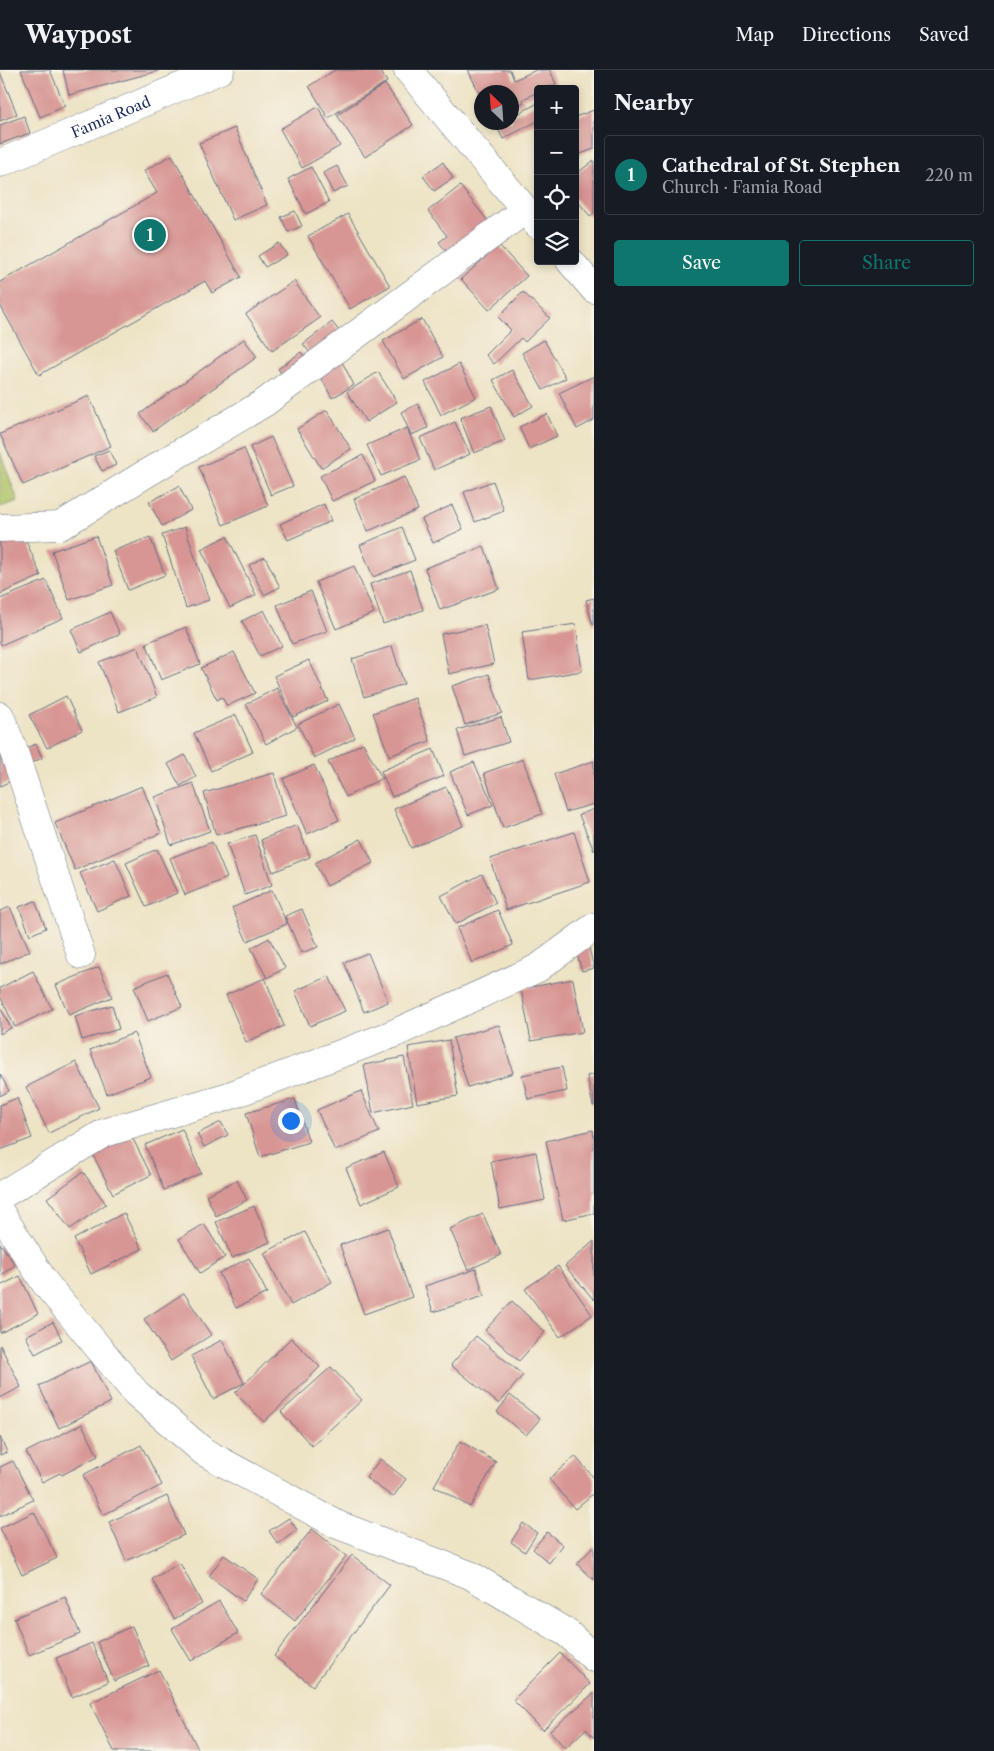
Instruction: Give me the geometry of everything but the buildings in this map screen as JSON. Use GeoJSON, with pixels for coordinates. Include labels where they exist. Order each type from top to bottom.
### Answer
{"type":"FeatureCollection","features":[{"type":"Feature","properties":{"kind":"street","name":"Famia Road"},"geometry":{"type":"LineString","coordinates":[[0,163],[220,70]]}},
{"type":"Feature","properties":{"kind":"street"},"geometry":{"type":"LineString","coordinates":[[0,528],[60,526],[264,403],[531,217],[408,70]]}},
{"type":"Feature","properties":{"kind":"street"},"geometry":{"type":"LineString","coordinates":[[573,265],[594,289]]}},
{"type":"Feature","properties":{"kind":"street"},"geometry":{"type":"LineString","coordinates":[[0,716],[13,749],[81,955]]}},
{"type":"Feature","properties":{"kind":"street"},"geometry":{"type":"LineString","coordinates":[[0,1196],[104,1134],[226,1097],[393,1034],[538,968],[594,927]]}},
{"type":"Feature","properties":{"kind":"street"},"geometry":{"type":"LineString","coordinates":[[0,1212],[46,1283],[136,1393],[204,1452],[338,1526],[470,1575],[567,1633],[594,1658]]}},
{"type":"Feature","properties":{"kind":"green space"},"geometry":{"type":"Polygon","coordinates":[[[0,452],[18,501],[0,507],[0,452]]]}},
{"type":"Feature","properties":{"kind":"place","name":"Cathedral of St. Stephen"},"geometry":{"type":"Point","coordinates":[150,235]}}]}
